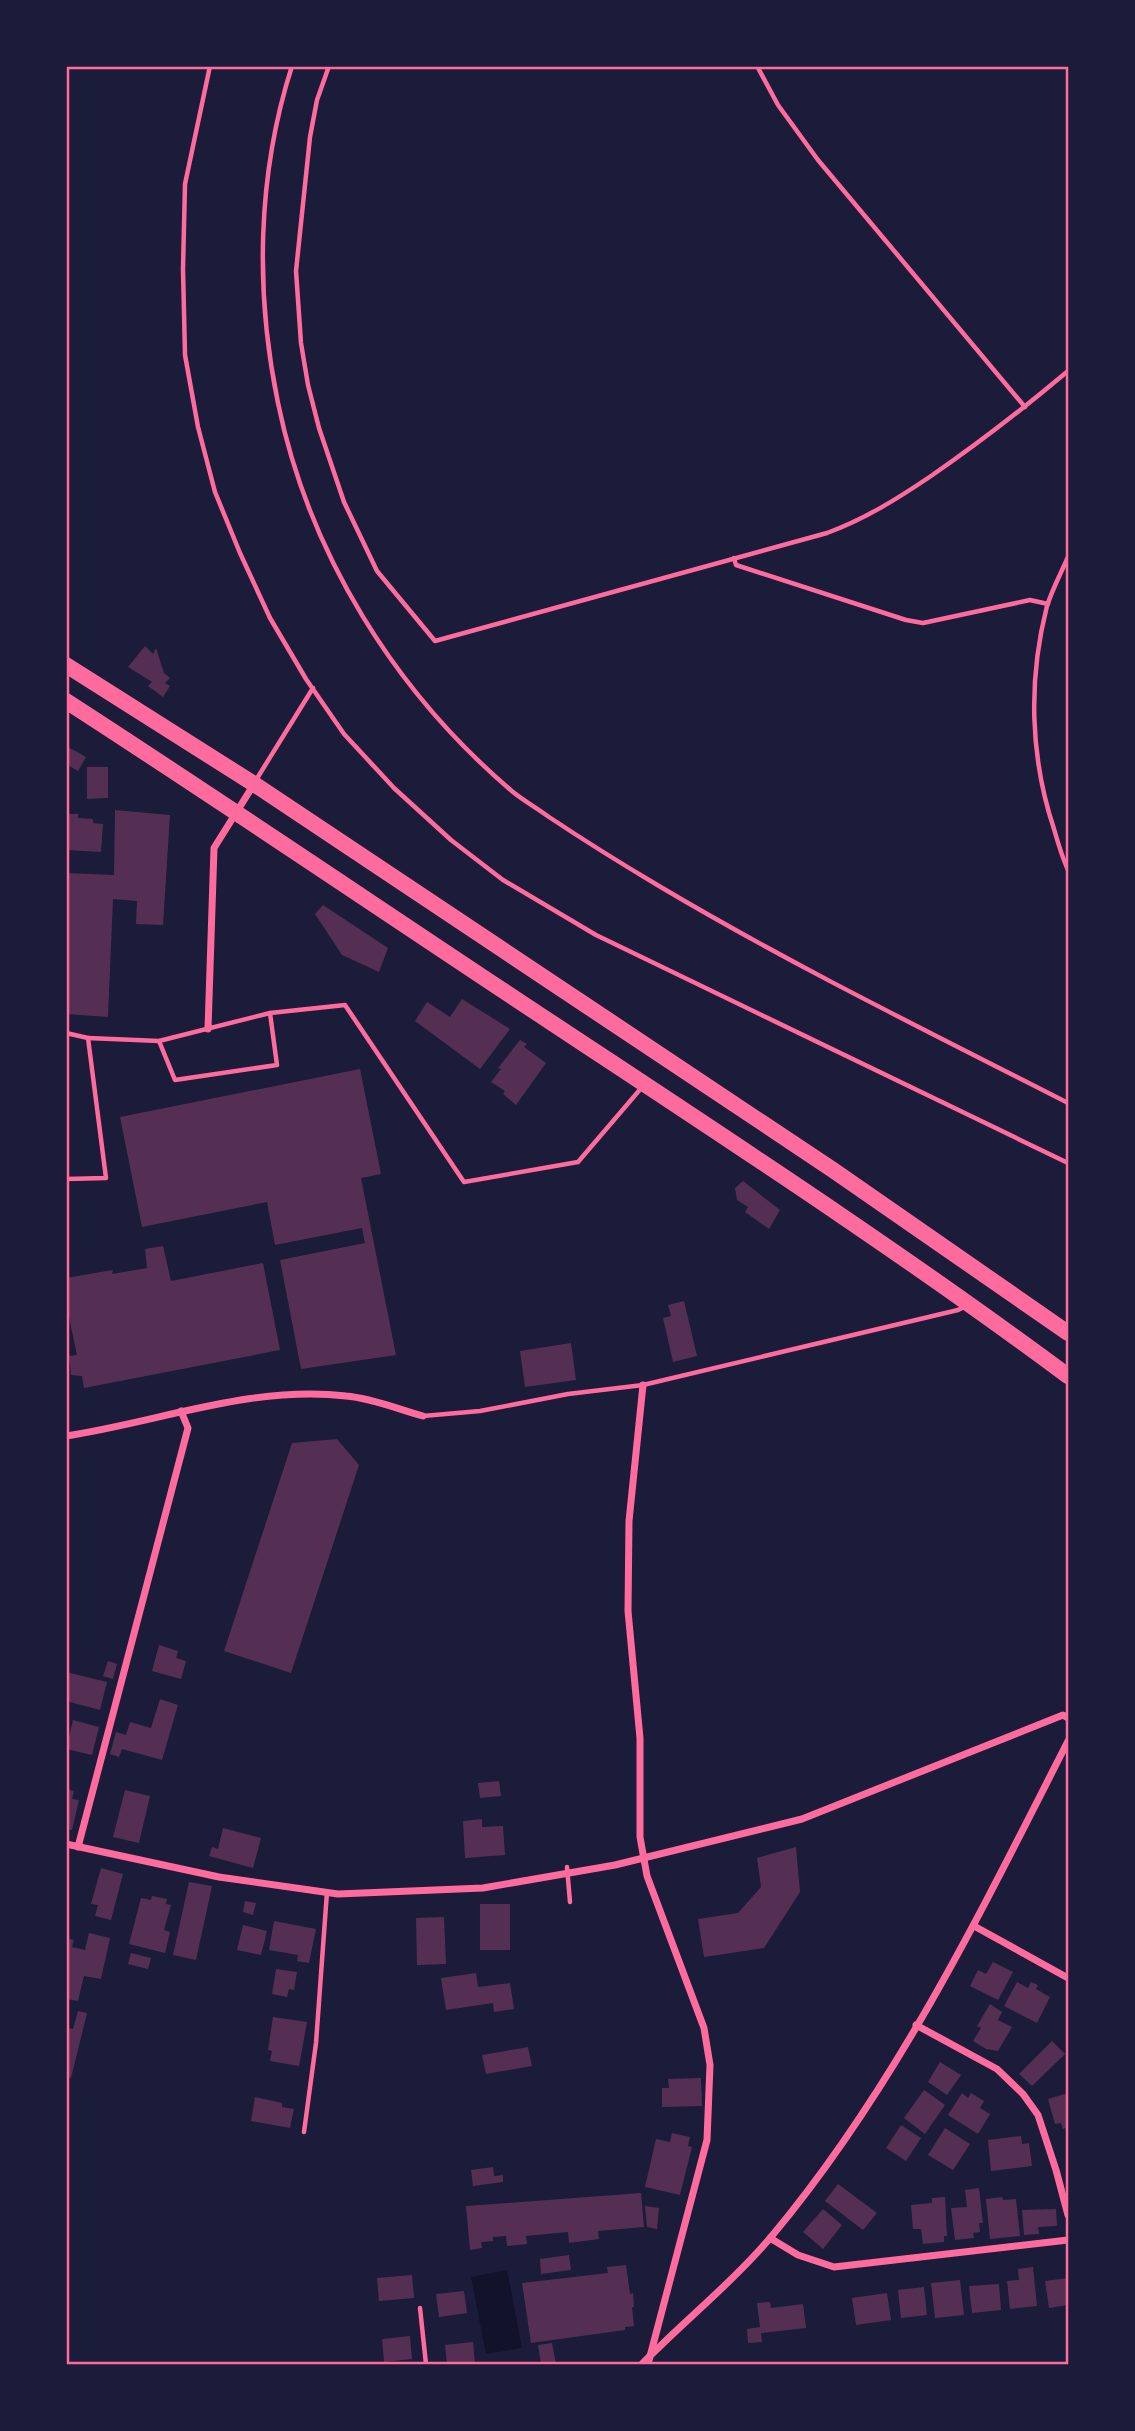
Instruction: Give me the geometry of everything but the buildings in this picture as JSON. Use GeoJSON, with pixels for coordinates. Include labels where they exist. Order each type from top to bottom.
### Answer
{"type":"FeatureCollection","features":[{"type":"Feature","properties":{"kind":"highway"},"geometry":{"type":"LineString","coordinates":[[66,665],[254,784],[833,1170],[1069,1333]]}},
{"type":"Feature","properties":{"kind":"highway"},"geometry":{"type":"LineString","coordinates":[[66,701],[237,811],[971,1303],[1069,1376]]}},
{"type":"Feature","properties":{"kind":"street"},"geometry":{"type":"LineString","coordinates":[[208,1029],[214,848],[254,784]]}},
{"type":"Feature","properties":{"kind":"street"},"geometry":{"type":"LineString","coordinates":[[643,1385],[629,1521],[628,1611],[640,1738],[640,1837],[647,1876],[704,2028],[710,2065],[707,2140],[646,2362]]}},
{"type":"Feature","properties":{"kind":"street"},"geometry":{"type":"LineString","coordinates":[[66,1436],[107,1430],[181,1410],[283,1394],[347,1396],[424,1416]]}},
{"type":"Feature","properties":{"kind":"street"},"geometry":{"type":"LineString","coordinates":[[78,1847],[188,1428],[181,1410]]}},
{"type":"Feature","properties":{"kind":"street"},"geometry":{"type":"LineString","coordinates":[[66,1844],[219,1877],[327,1892],[483,1888],[643,1858],[802,1819],[1063,1715],[1069,1718]]}},
{"type":"Feature","properties":{"kind":"street"},"geometry":{"type":"LineString","coordinates":[[646,2362],[770,2238],[847,2138],[974,1926],[1069,1741]]}},
{"type":"Feature","properties":{"kind":"street"},"geometry":{"type":"LineString","coordinates":[[974,1926],[1069,1978]]}},
{"type":"Feature","properties":{"kind":"street"},"geometry":{"type":"LineString","coordinates":[[916,2025],[997,2069],[1023,2094],[1038,2115],[1069,2215]]}},
{"type":"Feature","properties":{"kind":"street"},"geometry":{"type":"LineString","coordinates":[[770,2238],[798,2255],[834,2267],[1069,2240]]}},
{"type":"Feature","properties":{"kind":"lane"},"geometry":{"type":"LineString","coordinates":[[209,66],[185,184],[185,355],[198,427],[215,492],[270,618],[344,734],[394,788],[451,840],[503,880],[596,935],[1069,1163]]}},
{"type":"Feature","properties":{"kind":"lane"},"geometry":{"type":"LineString","coordinates":[[292,66],[280,103],[267,187],[262,270],[268,351],[284,431],[312,517],[348,593],[393,665],[448,731],[515,793],[590,845],[742,936],[1069,1103]]}},
{"type":"Feature","properties":{"kind":"lane"},"geometry":{"type":"LineString","coordinates":[[328,66],[317,100],[310,137],[296,271],[301,343],[308,384],[319,428],[344,502],[377,570],[435,641],[827,533],[853,523],[875,512],[987,438],[1069,371]]}},
{"type":"Feature","properties":{"kind":"lane"},"geometry":{"type":"LineString","coordinates":[[757,66],[778,105],[818,160],[1025,407]]}},
{"type":"Feature","properties":{"kind":"lane"},"geometry":{"type":"LineString","coordinates":[[1069,557],[1048,604],[1038,656],[1033,708],[1037,762],[1048,813],[1069,870]]}},
{"type":"Feature","properties":{"kind":"lane"},"geometry":{"type":"LineString","coordinates":[[734,558],[736,565],[906,620],[923,623],[1030,600],[1048,604]]}},
{"type":"Feature","properties":{"kind":"lane"},"geometry":{"type":"LineString","coordinates":[[254,784],[313,688]]}},
{"type":"Feature","properties":{"kind":"lane"},"geometry":{"type":"LineString","coordinates":[[66,1033],[89,1038],[159,1041],[270,1013],[345,1005],[464,1182],[578,1161],[645,1084]]}},
{"type":"Feature","properties":{"kind":"lane"},"geometry":{"type":"LineString","coordinates":[[159,1041],[175,1080],[277,1065],[270,1013]]}},
{"type":"Feature","properties":{"kind":"lane"},"geometry":{"type":"LineString","coordinates":[[66,1179],[106,1178],[89,1038]]}},
{"type":"Feature","properties":{"kind":"lane"},"geometry":{"type":"LineString","coordinates":[[424,1416],[480,1411],[568,1394],[643,1385],[958,1310],[971,1303]]}},
{"type":"Feature","properties":{"kind":"lane"},"geometry":{"type":"LineString","coordinates":[[567,1871],[570,1902]]}},
{"type":"Feature","properties":{"kind":"lane"},"geometry":{"type":"LineString","coordinates":[[304,2132],[316,2043],[327,1892]]}},
{"type":"Feature","properties":{"kind":"lane"},"geometry":{"type":"LineString","coordinates":[[420,2308],[426,2364]]}},
{"type":"Feature","properties":{"kind":"shaded area"},"geometry":{"type":"Polygon","coordinates":[[[507,2270],[522,2348],[486,2354],[471,2277],[507,2270]]]}}]}
